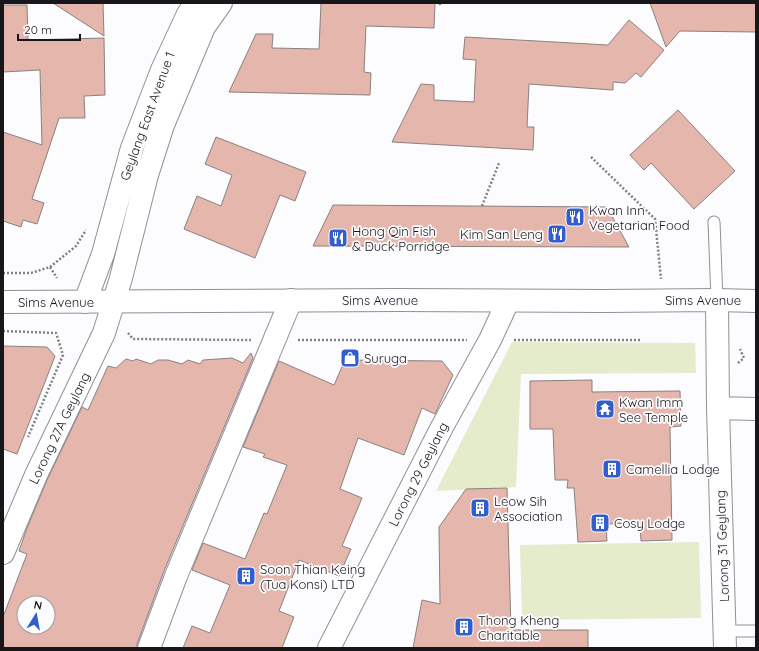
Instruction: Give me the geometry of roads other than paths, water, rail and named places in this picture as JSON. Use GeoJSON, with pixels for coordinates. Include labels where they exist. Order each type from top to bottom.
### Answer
{"type":"FeatureCollection","features":[{"type":"Feature","properties":{"kind":"street","name":"Geylang East Avenue 1"},"geometry":{"type":"LineString","coordinates":[[85,302],[103,254],[132,148],[162,70],[188,14],[196,3]]}},
{"type":"Feature","properties":{"kind":"street","name":"Geylang East Avenue 1"},"geometry":{"type":"LineString","coordinates":[[114,302],[147,175],[163,125],[204,27],[221,3]]}},
{"type":"Feature","properties":{"kind":"street","name":"Sims Avenue"},"geometry":{"type":"LineString","coordinates":[[3,302],[291,300],[756,301]]}},
{"type":"Feature","properties":{"kind":"street"},"geometry":{"type":"LineString","coordinates":[[149,648],[176,576],[291,300]]}},
{"type":"Feature","properties":{"kind":"street","name":"Lorong 31 Geylang"},"geometry":{"type":"LineString","coordinates":[[717,300],[718,408],[725,640]]}},
{"type":"Feature","properties":{"kind":"street","name":"Lorong 29 Geylang"},"geometry":{"type":"LineString","coordinates":[[329,648],[442,427],[490,340],[508,301]]}},
{"type":"Feature","properties":{"kind":"street","name":"Lorong 27A Geylang"},"geometry":{"type":"LineString","coordinates":[[3,553],[36,475],[104,334],[114,302]]}},
{"type":"Feature","properties":{"kind":"street"},"geometry":{"type":"LineString","coordinates":[[718,408],[756,410]]}},
{"type":"Feature","properties":{"kind":"lane"},"geometry":{"type":"LineString","coordinates":[[714,222],[717,300]]}},
{"type":"Feature","properties":{"kind":"lane"},"geometry":{"type":"LineString","coordinates":[[725,640],[756,631]]}},
{"type":"Feature","properties":{"kind":"place","name":"Kwan Inn Vegetarian Food"},"geometry":{"type":"Point","coordinates":[575,217]}},
{"type":"Feature","properties":{"kind":"place","name":"Kim San Leng"},"geometry":{"type":"Point","coordinates":[557,234]}},
{"type":"Feature","properties":{"kind":"place","name":"Hong Qin Fish & Duck Porridge"},"geometry":{"type":"Point","coordinates":[338,238]}},
{"type":"Feature","properties":{"kind":"place","name":"Suruga"},"geometry":{"type":"Point","coordinates":[350,358]}},
{"type":"Feature","properties":{"kind":"place","name":"Kwan Imm See Temple"},"geometry":{"type":"Point","coordinates":[605,409]}},
{"type":"Feature","properties":{"kind":"place","name":"Camellia Lodge"},"geometry":{"type":"Point","coordinates":[612,469]}},
{"type":"Feature","properties":{"kind":"place","name":"Leow Sih Association"},"geometry":{"type":"Point","coordinates":[480,508]}},
{"type":"Feature","properties":{"kind":"place","name":"Cosy Lodge"},"geometry":{"type":"Point","coordinates":[600,523]}},
{"type":"Feature","properties":{"kind":"place","name":"Soon Thian Keing (Tua Konsi) LTD"},"geometry":{"type":"Point","coordinates":[246,576]}},
{"type":"Feature","properties":{"kind":"place","name":"Thong Kheng Charitable"},"geometry":{"type":"Point","coordinates":[464,627]}}]}
